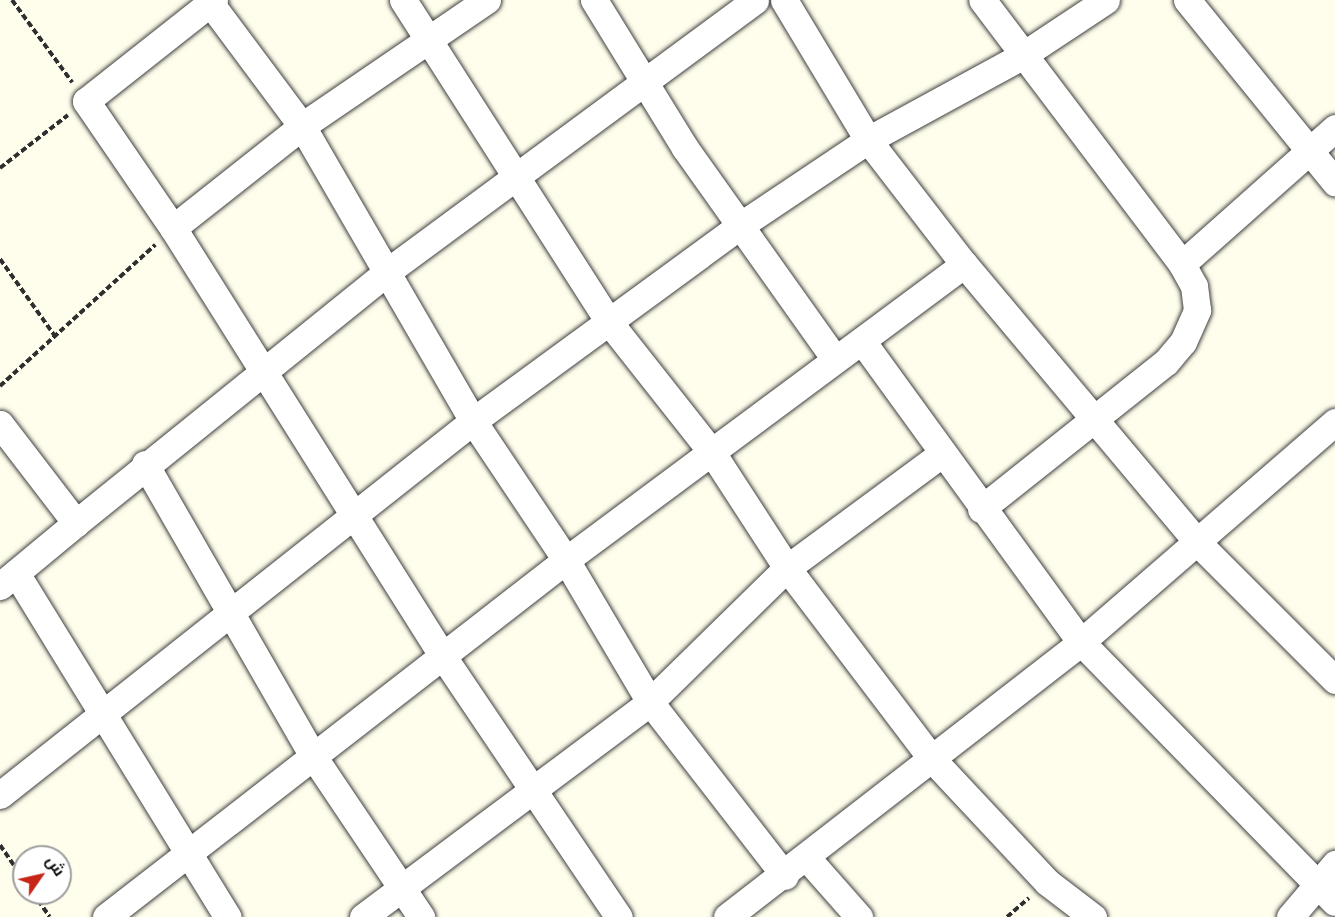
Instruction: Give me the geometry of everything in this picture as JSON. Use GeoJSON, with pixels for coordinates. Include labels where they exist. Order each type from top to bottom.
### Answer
{"type":"FeatureCollection","features":[{"type":"Feature","properties":{"kind":"street"},"geometry":{"type":"LineString","coordinates":[[403,0],[609,322],[711,451],[787,568],[933,760],[1047,882],[1092,917]]}},
{"type":"Feature","properties":{"kind":"street"},"geometry":{"type":"LineString","coordinates":[[173,228],[302,126],[487,0]]}},
{"type":"Feature","properties":{"kind":"street"},"geometry":{"type":"LineString","coordinates":[[594,0],[648,82],[685,148],[836,359]]}},
{"type":"Feature","properties":{"kind":"street"},"geometry":{"type":"LineString","coordinates":[[228,917],[186,854],[102,710],[8,579],[261,369],[388,271],[518,180],[755,0]]}},
{"type":"Feature","properties":{"kind":"street"},"geometry":{"type":"LineString","coordinates":[[784,0],[868,140],[964,264],[1200,545],[1335,680]]}},
{"type":"Feature","properties":{"kind":"street"},"geometry":{"type":"LineString","coordinates":[[981,508],[1095,420],[1183,342],[1197,310],[1194,286],[1182,264],[1020,57],[982,0]]}},
{"type":"Feature","properties":{"kind":"street"},"geometry":{"type":"LineString","coordinates":[[0,795],[102,710],[473,421],[741,225],[868,140],[1020,57],[1106,0]]}},
{"type":"Feature","properties":{"kind":"street"},"geometry":{"type":"LineString","coordinates":[[1188,0],[1335,182]]}},
{"type":"Feature","properties":{"kind":"street"},"geometry":{"type":"LineString","coordinates":[[619,917],[441,656],[351,516],[173,228],[86,101],[211,1],[302,126],[473,421],[566,560],[650,702],[785,876]]}},
{"type":"Feature","properties":{"kind":"street"},"geometry":{"type":"LineString","coordinates":[[1182,264],[1308,149],[1335,128]]}},
{"type":"Feature","properties":{"kind":"street"},"geometry":{"type":"LineString","coordinates":[[106,917],[566,560],[964,264]]}},
{"type":"Feature","properties":{"kind":"street"},"geometry":{"type":"LineString","coordinates":[[862,341],[940,455],[1082,642],[1326,894]]}},
{"type":"Feature","properties":{"kind":"street"},"geometry":{"type":"LineString","coordinates":[[0,424],[76,523]]}},
{"type":"Feature","properties":{"kind":"street"},"geometry":{"type":"LineString","coordinates":[[727,917],[785,876],[1082,642],[1200,545],[1332,429]]}},
{"type":"Feature","properties":{"kind":"street"},"geometry":{"type":"LineString","coordinates":[[363,917],[533,792],[650,702],[787,568],[940,455]]}},
{"type":"Feature","properties":{"kind":"street"},"geometry":{"type":"LineString","coordinates":[[145,464],[228,612],[313,756],[421,917]]}},
{"type":"Feature","properties":{"kind":"street"},"geometry":{"type":"LineString","coordinates":[[807,858],[859,917]]}},
{"type":"Feature","properties":{"kind":"street"},"geometry":{"type":"LineString","coordinates":[[1290,917],[1326,894],[1335,864]]}},
{"type":"Feature","properties":{"kind":"path"},"geometry":{"type":"LineString","coordinates":[[0,168],[86,101],[12,0]]}},
{"type":"Feature","properties":{"kind":"path"},"geometry":{"type":"LineString","coordinates":[[0,386],[173,228]]}},
{"type":"Feature","properties":{"kind":"path"},"geometry":{"type":"LineString","coordinates":[[0,259],[55,336]]}},
{"type":"Feature","properties":{"kind":"path"},"geometry":{"type":"LineString","coordinates":[[0,845],[12,862]]}}]}
